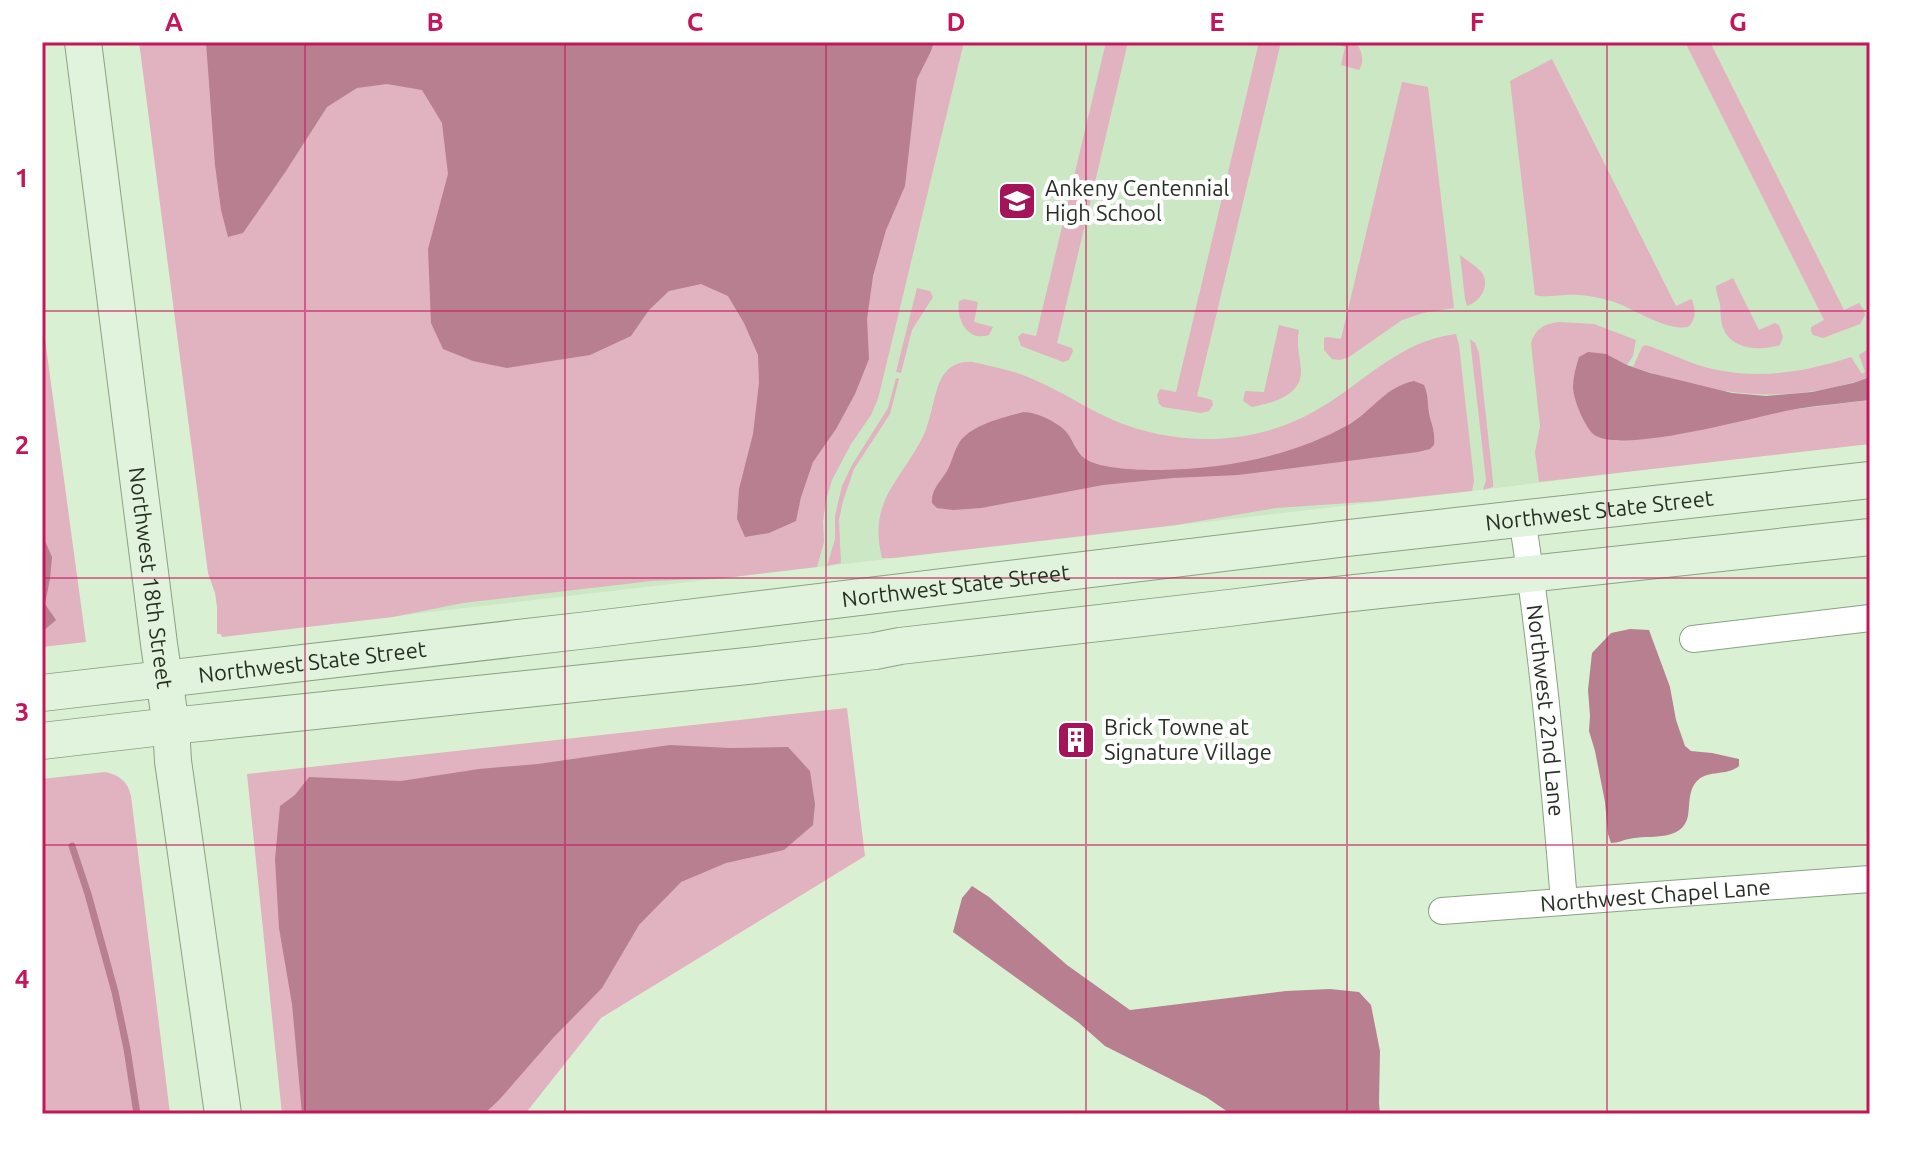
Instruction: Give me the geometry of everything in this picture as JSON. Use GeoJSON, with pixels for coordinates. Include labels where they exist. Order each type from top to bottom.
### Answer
{"type":"FeatureCollection","features":[{"type":"Feature","properties":{"kind":"main road","name":"Northwest 18th Street"},"geometry":{"type":"LineString","coordinates":[[83,42],[175,777],[223,1114]]}},
{"type":"Feature","properties":{"kind":"main road","name":"Northwest State Street"},"geometry":{"type":"LineString","coordinates":[[42,693],[1522,518],[1870,480]]}},
{"type":"Feature","properties":{"kind":"main road"},"geometry":{"type":"LineString","coordinates":[[42,741],[747,666],[1335,595],[1870,537]]}},
{"type":"Feature","properties":{"kind":"street","name":"Northwest 22nd Lane"},"geometry":{"type":"LineString","coordinates":[[1522,518],[1552,755],[1564,902]]}},
{"type":"Feature","properties":{"kind":"street"},"geometry":{"type":"LineString","coordinates":[[1693,639],[1870,618]]}},
{"type":"Feature","properties":{"kind":"street","name":"Northwest Chapel Lane"},"geometry":{"type":"LineString","coordinates":[[1442,911],[1870,879]]}},
{"type":"Feature","properties":{"kind":"shaded area"},"geometry":{"type":"Polygon","coordinates":[[[139,42],[964,42],[878,399],[832,480],[823,521],[824,542],[817,567],[725,578],[651,581],[463,603],[393,617],[222,637],[217,634],[217,607],[208,573],[139,42]]]}},
{"type":"Feature","properties":{"kind":"shaded area","name":"Ankeny Centennial High School"},"geometry":{"type":"Polygon","coordinates":[[[144,42],[1870,42],[1870,442],[249,633],[144,42]]]}},
{"type":"Feature","properties":{"kind":"shaded area"},"geometry":{"type":"Polygon","coordinates":[[[206,42],[934,42],[917,79],[905,186],[886,230],[873,276],[867,319],[869,359],[836,429],[813,462],[796,521],[769,533],[745,537],[737,519],[739,489],[753,434],[759,383],[758,355],[728,296],[701,284],[669,291],[649,310],[631,336],[590,355],[507,368],[473,361],[443,349],[431,323],[428,249],[448,174],[442,123],[422,90],[387,84],[357,88],[327,107],[243,233],[228,237],[215,165],[206,42]]]}},
{"type":"Feature","properties":{"kind":"shaded area"},"geometry":{"type":"Polygon","coordinates":[[[1106,42],[1128,42],[1057,343],[1073,351],[1069,360],[1063,362],[1021,346],[1018,337],[1022,333],[1036,336],[1106,42]]]}},
{"type":"Feature","properties":{"kind":"shaded area"},"geometry":{"type":"Polygon","coordinates":[[[1259,42],[1281,42],[1197,396],[1212,400],[1213,405],[1209,411],[1201,413],[1163,407],[1157,395],[1160,389],[1176,392],[1259,42]]]}},
{"type":"Feature","properties":{"kind":"shaded area"},"geometry":{"type":"Polygon","coordinates":[[[1327,42],[1355,42],[1362,56],[1359,70],[1341,65],[1345,47],[1327,42]]]}},
{"type":"Feature","properties":{"kind":"shaded area"},"geometry":{"type":"Polygon","coordinates":[[[1685,42],[1710,42],[1844,310],[1859,303],[1864,310],[1860,324],[1823,338],[1813,335],[1811,327],[1824,320],[1685,42]]]}},
{"type":"Feature","properties":{"kind":"shaded area"},"geometry":{"type":"Polygon","coordinates":[[[1552,59],[1676,306],[1692,300],[1694,315],[1688,327],[1669,326],[1600,298],[1535,295],[1510,81],[1552,59]]]}},
{"type":"Feature","properties":{"kind":"shaded area"},"geometry":{"type":"Polygon","coordinates":[[[1402,82],[1428,87],[1454,308],[1402,320],[1349,357],[1332,359],[1324,350],[1324,338],[1341,339],[1402,82]]]}},
{"type":"Feature","properties":{"kind":"shaded area"},"geometry":{"type":"Polygon","coordinates":[[[1460,255],[1482,273],[1485,284],[1476,301],[1467,306],[1465,299],[1460,255]]]}},
{"type":"Feature","properties":{"kind":"shaded area"},"geometry":{"type":"Polygon","coordinates":[[[1733,278],[1759,330],[1775,323],[1779,325],[1783,337],[1780,345],[1749,347],[1728,337],[1722,324],[1716,286],[1733,278]]]}},
{"type":"Feature","properties":{"kind":"shaded area"},"geometry":{"type":"Polygon","coordinates":[[[917,288],[930,291],[933,297],[912,330],[901,373],[896,372],[917,288]]]}},
{"type":"Feature","properties":{"kind":"shaded area"},"geometry":{"type":"Polygon","coordinates":[[[959,301],[978,302],[974,322],[993,327],[989,335],[975,335],[965,328],[959,315],[959,301]]]}},
{"type":"Feature","properties":{"kind":"shaded area"},"geometry":{"type":"Polygon","coordinates":[[[42,317],[86,642],[42,647],[42,317]]]}},
{"type":"Feature","properties":{"kind":"shaded area"},"geometry":{"type":"Polygon","coordinates":[[[1559,322],[1594,324],[1636,340],[1633,356],[1627,365],[1606,354],[1573,390],[1587,426],[1870,400],[1870,444],[1539,482],[1535,452],[1540,426],[1531,343],[1541,328],[1559,322]]]}},
{"type":"Feature","properties":{"kind":"shaded area"},"geometry":{"type":"Polygon","coordinates":[[[1279,325],[1299,330],[1300,379],[1297,386],[1284,397],[1252,407],[1243,401],[1245,391],[1264,392],[1279,325]]]}},
{"type":"Feature","properties":{"kind":"shaded area"},"geometry":{"type":"Polygon","coordinates":[[[1456,334],[1474,480],[1472,491],[1276,508],[1176,525],[882,558],[879,520],[883,504],[925,432],[942,378],[958,364],[973,362],[1022,375],[1103,416],[1137,429],[1163,435],[1214,439],[1240,437],[1290,423],[1331,401],[1416,345],[1456,334]]]}},
{"type":"Feature","properties":{"kind":"shaded area"},"geometry":{"type":"Polygon","coordinates":[[[1470,339],[1479,353],[1493,481],[1493,487],[1483,490],[1486,480],[1470,339]]]}},
{"type":"Feature","properties":{"kind":"shaded area"},"geometry":{"type":"Polygon","coordinates":[[[1645,345],[1698,365],[1755,374],[1813,368],[1851,357],[1862,374],[1865,372],[1859,355],[1870,348],[1870,377],[1809,392],[1751,394],[1722,391],[1633,367],[1645,345]]]}},
{"type":"Feature","properties":{"kind":"shaded area"},"geometry":{"type":"Polygon","coordinates":[[[1588,352],[1606,354],[1650,373],[1732,393],[1766,396],[1812,392],[1870,377],[1870,400],[1796,409],[1663,437],[1613,440],[1592,433],[1575,399],[1573,383],[1577,364],[1579,357],[1588,352]]]}},
{"type":"Feature","properties":{"kind":"shaded area"},"geometry":{"type":"Polygon","coordinates":[[[896,378],[899,379],[890,414],[854,469],[843,501],[839,520],[841,563],[827,566],[835,539],[835,516],[842,486],[888,408],[896,378]]]}},
{"type":"Feature","properties":{"kind":"shaded area"},"geometry":{"type":"Polygon","coordinates":[[[1414,381],[1424,385],[1427,393],[1434,438],[1430,449],[1238,475],[1103,485],[981,508],[953,510],[937,508],[932,503],[934,490],[963,437],[983,425],[1012,415],[1029,412],[1053,422],[1064,429],[1081,455],[1100,465],[1162,470],[1210,467],[1259,459],[1306,445],[1350,424],[1387,393],[1414,381]]]}},
{"type":"Feature","properties":{"kind":"shaded area"},"geometry":{"type":"Polygon","coordinates":[[[42,534],[52,557],[45,604],[56,620],[42,632],[42,534]]]}},
{"type":"Feature","properties":{"kind":"shaded area"},"geometry":{"type":"Polygon","coordinates":[[[1630,629],[1649,630],[1670,687],[1685,746],[1691,751],[1739,759],[1739,766],[1698,780],[1691,792],[1685,825],[1679,830],[1664,836],[1611,843],[1589,731],[1588,690],[1592,653],[1611,633],[1630,629]]]}},
{"type":"Feature","properties":{"kind":"shaded area"},"geometry":{"type":"Polygon","coordinates":[[[847,708],[865,856],[601,1018],[525,1114],[282,1114],[247,774],[847,708]]]}},
{"type":"Feature","properties":{"kind":"shaded area"},"geometry":{"type":"Polygon","coordinates":[[[670,745],[788,747],[810,771],[815,804],[813,825],[784,850],[726,863],[681,882],[639,925],[602,988],[484,1114],[302,1114],[292,1004],[279,928],[275,859],[280,806],[295,795],[309,777],[401,781],[670,745]]]}},
{"type":"Feature","properties":{"kind":"shaded area"},"geometry":{"type":"Polygon","coordinates":[[[105,772],[122,780],[131,796],[170,1114],[42,1114],[42,779],[105,772]]]}},
{"type":"Feature","properties":{"kind":"shaded area"},"geometry":{"type":"Polygon","coordinates":[[[972,886],[989,897],[1067,965],[1130,1010],[1286,991],[1330,989],[1359,992],[1371,1005],[1380,1051],[1380,1114],[1231,1114],[1206,1097],[1105,1046],[1079,1023],[953,932],[962,898],[972,886]]]}},
{"type":"Feature","properties":{"kind":"waterway"},"geometry":{"type":"LineString","coordinates":[[72,846],[115,992],[137,1114]]}},
{"type":"Feature","properties":{"kind":"place","name":"Ankeny Centennial High School"},"geometry":{"type":"Point","coordinates":[1017,201]}},
{"type":"Feature","properties":{"kind":"place","name":"Brick Towne at Signature Village"},"geometry":{"type":"Point","coordinates":[1076,740]}}]}
